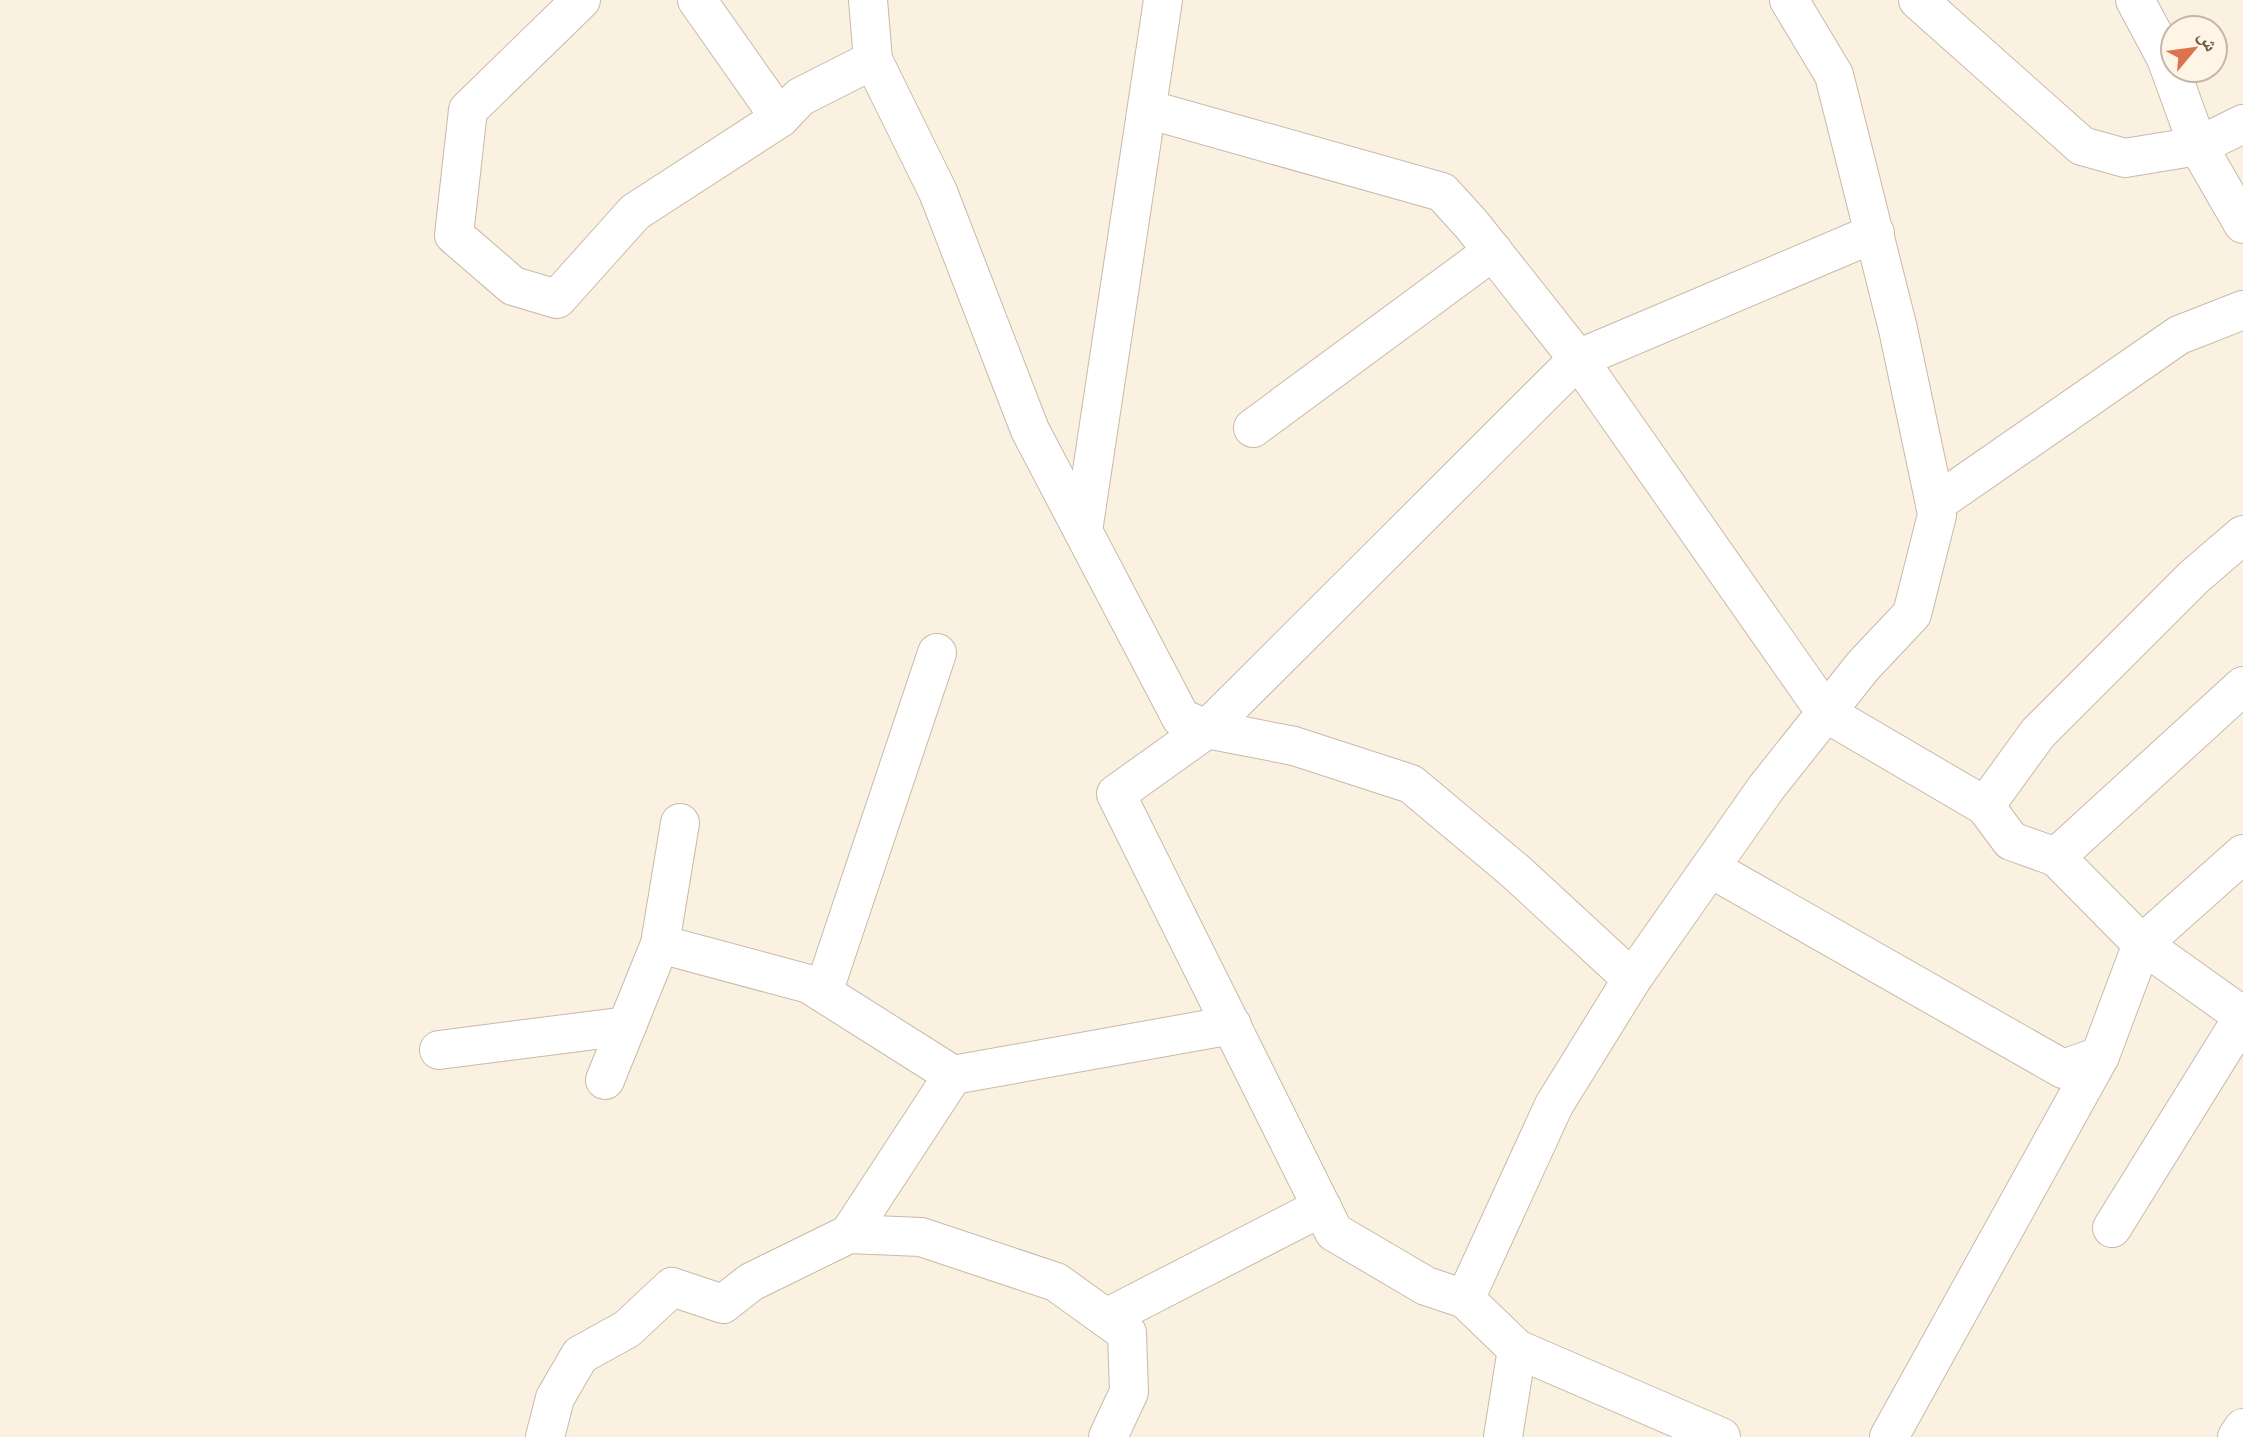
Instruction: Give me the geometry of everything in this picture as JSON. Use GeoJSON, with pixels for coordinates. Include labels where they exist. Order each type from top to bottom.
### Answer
{"type":"FeatureCollection","features":[{"type":"Feature","properties":{"kind":"street"},"geometry":{"type":"LineString","coordinates":[[581,0],[468,110],[454,235],[513,286],[557,299],[635,212],[780,118],[800,97],[873,60]]}},
{"type":"Feature","properties":{"kind":"street"},"geometry":{"type":"LineString","coordinates":[[697,0],[780,118]]}},
{"type":"Feature","properties":{"kind":"street"},"geometry":{"type":"LineString","coordinates":[[868,0],[873,60],[938,191],[1030,430],[1181,718],[1207,729],[1294,746],[1410,784],[1516,871],[1632,979]]}},
{"type":"Feature","properties":{"kind":"street"},"geometry":{"type":"LineString","coordinates":[[1083,531],[1163,0]]}},
{"type":"Feature","properties":{"kind":"street"},"geometry":{"type":"LineString","coordinates":[[1465,1299],[1554,1105],[1632,979],[1766,788],[1863,666],[1912,614],[1937,515],[1898,329],[1834,75],[1788,0]]}},
{"type":"Feature","properties":{"kind":"street"},"geometry":{"type":"LineString","coordinates":[[1918,0],[2082,146],[2125,158],[2198,146],[2243,124]]}},
{"type":"Feature","properties":{"kind":"street"},"geometry":{"type":"LineString","coordinates":[[2135,0],[2166,58],[2198,146],[2243,224]]}},
{"type":"Feature","properties":{"kind":"street"},"geometry":{"type":"LineString","coordinates":[[1147,108],[1442,192],[1472,225],[1578,359],[1826,713],[1985,806],[2011,841],[2056,857],[2142,944],[2243,1017],[2112,1228]]}},
{"type":"Feature","properties":{"kind":"street"},"geometry":{"type":"LineString","coordinates":[[1721,1437],[1517,1349],[1465,1299],[1426,1286],[1334,1232],[1116,794],[1207,729],[1578,359],[1874,233]]}},
{"type":"Feature","properties":{"kind":"street"},"geometry":{"type":"LineString","coordinates":[[1253,428],[1493,251]]}},
{"type":"Feature","properties":{"kind":"street"},"geometry":{"type":"LineString","coordinates":[[1935,504],[2179,335],[2243,310]]}},
{"type":"Feature","properties":{"kind":"street"},"geometry":{"type":"LineString","coordinates":[[1985,806],[2038,733],[2194,577],[2243,535]]}},
{"type":"Feature","properties":{"kind":"street"},"geometry":{"type":"LineString","coordinates":[[823,993],[937,653]]}},
{"type":"Feature","properties":{"kind":"street"},"geometry":{"type":"LineString","coordinates":[[2056,857],[2243,686]]}},
{"type":"Feature","properties":{"kind":"street"},"geometry":{"type":"LineString","coordinates":[[605,1080],[660,944],[680,822]]}},
{"type":"Feature","properties":{"kind":"street"},"geometry":{"type":"LineString","coordinates":[[1889,1437],[2100,1056],[2142,944],[2243,854]]}},
{"type":"Feature","properties":{"kind":"street"},"geometry":{"type":"LineString","coordinates":[[1710,868],[2063,1069],[2100,1056]]}},
{"type":"Feature","properties":{"kind":"street"},"geometry":{"type":"LineString","coordinates":[[660,944],[809,984],[953,1075],[1232,1026]]}},
{"type":"Feature","properties":{"kind":"street"},"geometry":{"type":"LineString","coordinates":[[439,1050],[627,1026]]}},
{"type":"Feature","properties":{"kind":"street"},"geometry":{"type":"LineString","coordinates":[[849,1234],[953,1075]]}},
{"type":"Feature","properties":{"kind":"street"},"geometry":{"type":"LineString","coordinates":[[1106,1318],[1322,1207]]}},
{"type":"Feature","properties":{"kind":"street"},"geometry":{"type":"LineString","coordinates":[[545,1437],[555,1398],[580,1355],[627,1329],[672,1287],[723,1304],[751,1282],[849,1234],[921,1237],[1056,1282],[1127,1333],[1129,1391],[1108,1437]]}},
{"type":"Feature","properties":{"kind":"street"},"geometry":{"type":"LineString","coordinates":[[1503,1437],[1517,1349]]}},
{"type":"Feature","properties":{"kind":"street"},"geometry":{"type":"LineString","coordinates":[[2237,1437],[2243,1428]]}}]}
